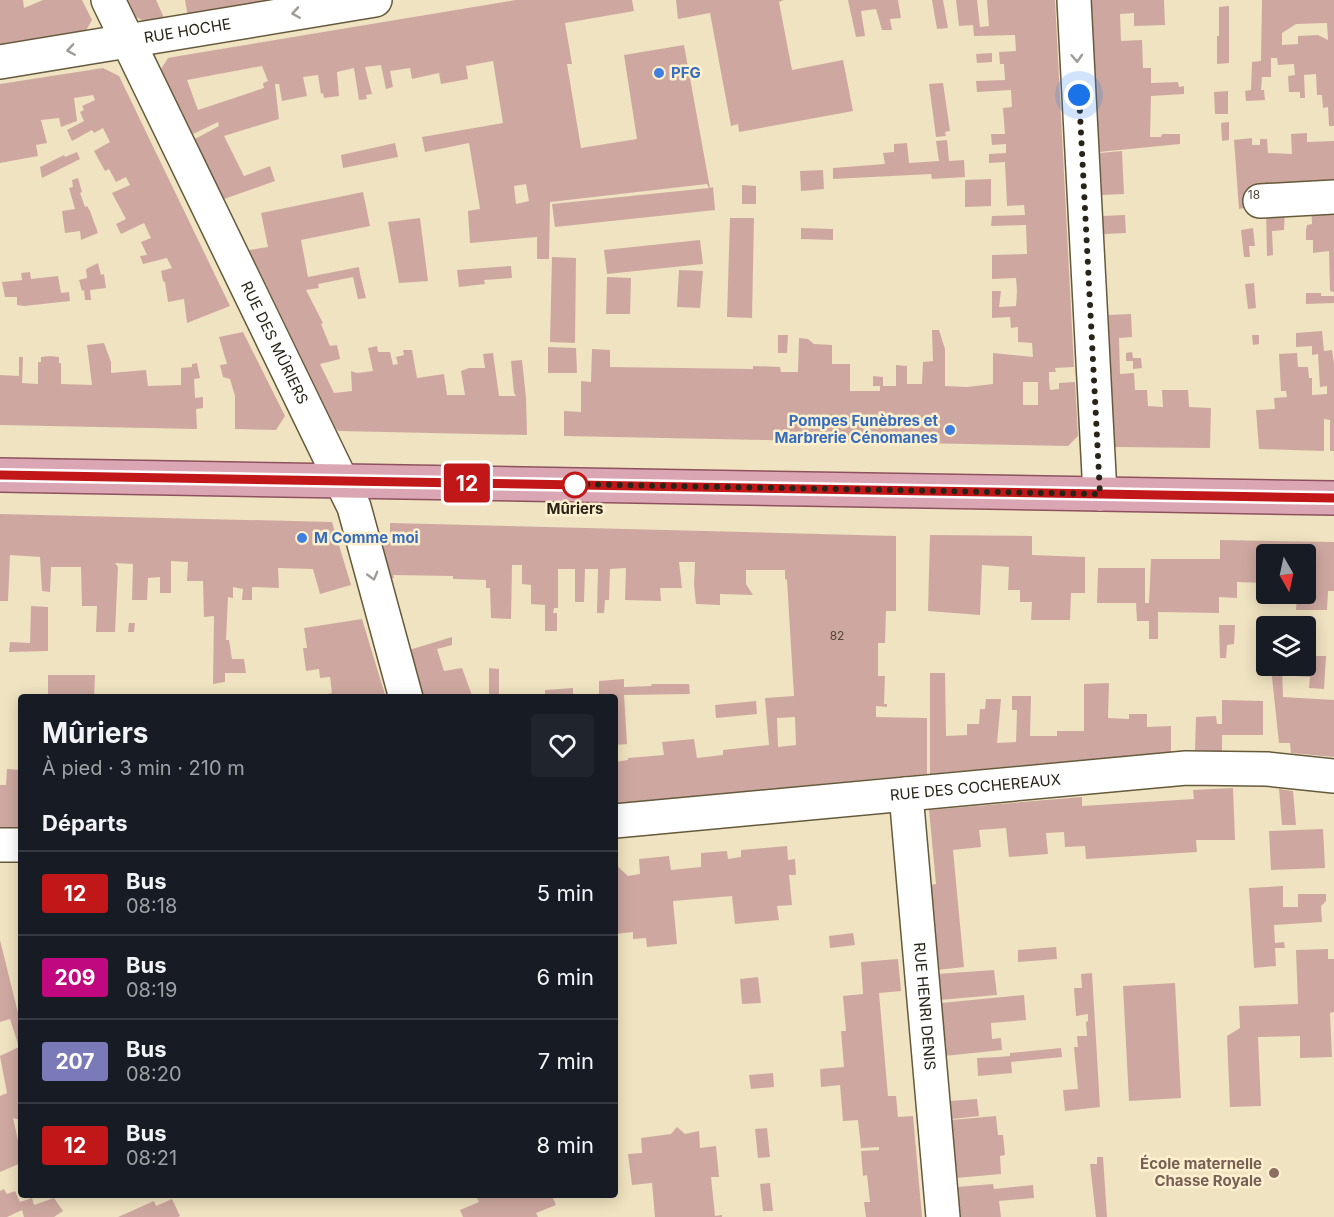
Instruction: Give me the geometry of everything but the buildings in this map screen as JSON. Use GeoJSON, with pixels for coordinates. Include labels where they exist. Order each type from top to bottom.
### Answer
{"type":"FeatureCollection","features":[{"type":"Feature","properties":{"kind":"main road"},"geometry":{"type":"LineString","coordinates":[[0,475],[1334,498]]}},
{"type":"Feature","properties":{"kind":"street","name":"RUE DES MÛRIERS"},"geometry":{"type":"LineString","coordinates":[[108,0],[354,507],[405,694]]}},
{"type":"Feature","properties":{"kind":"street","name":"RUE HOCHE"},"geometry":{"type":"LineString","coordinates":[[0,62],[375,0]]}},
{"type":"Feature","properties":{"kind":"street"},"geometry":{"type":"LineString","coordinates":[[1074,0],[1100,494]]}},
{"type":"Feature","properties":{"kind":"street"},"geometry":{"type":"LineString","coordinates":[[1260,201],[1334,197]]}},
{"type":"Feature","properties":{"kind":"street","name":"RUE DES COCHEREAUX"},"geometry":{"type":"LineString","coordinates":[[618,821],[1186,768],[1267,769],[1334,776]]}},
{"type":"Feature","properties":{"kind":"street","name":"RUE HENRI DENIS"},"geometry":{"type":"LineString","coordinates":[[906,794],[943,1217]]}},
{"type":"Feature","properties":{"kind":"street"},"geometry":{"type":"LineString","coordinates":[[0,845],[18,845]]}},
{"type":"Feature","properties":{"kind":"bus line","name":"12"},"geometry":{"type":"LineString","coordinates":[[0,475],[1334,498]]}},
{"type":"Feature","properties":{"kind":"place","name":"PFG"},"geometry":{"type":"Point","coordinates":[659,73]}},
{"type":"Feature","properties":{"kind":"place","name":"Pompes Funèbres et Marbrerie Cénomanes"},"geometry":{"type":"Point","coordinates":[950,430]}},
{"type":"Feature","properties":{"kind":"place","name":"Mûriers"},"geometry":{"type":"Point","coordinates":[575,485]}},
{"type":"Feature","properties":{"kind":"place","name":"M Comme moi"},"geometry":{"type":"Point","coordinates":[302,538]}},
{"type":"Feature","properties":{"kind":"place","name":"École maternelle Chasse Royale"},"geometry":{"type":"Point","coordinates":[1274,1173]}},
{"type":"Feature","properties":{"kind":"route"},"geometry":{"type":"LineString","coordinates":[[575,485],[565,484],[1100,494],[1079,95]]}}]}
